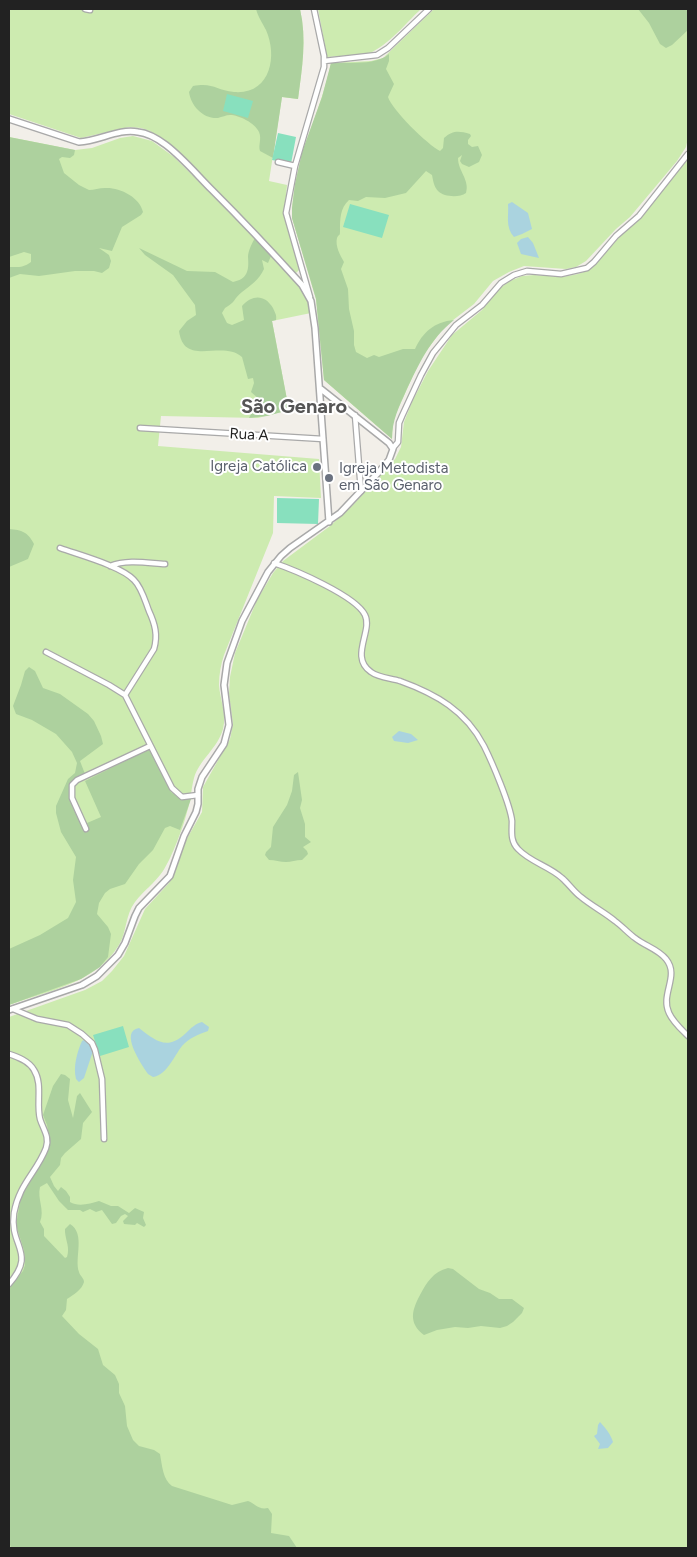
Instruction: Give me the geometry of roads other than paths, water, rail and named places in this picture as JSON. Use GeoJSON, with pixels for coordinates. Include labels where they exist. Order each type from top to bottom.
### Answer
{"type":"FeatureCollection","features":[{"type":"Feature","properties":{"kind":"street"},"geometry":{"type":"LineString","coordinates":[[314,9],[324,61],[322,77],[294,166],[286,213],[288,225],[301,261],[316,328],[328,522]]}},
{"type":"Feature","properties":{"kind":"street"},"geometry":{"type":"LineString","coordinates":[[324,61],[377,55],[388,48],[429,9]]}},
{"type":"Feature","properties":{"kind":"street"},"geometry":{"type":"LineString","coordinates":[[9,119],[79,142],[88,142],[132,130],[148,134],[160,141],[192,169],[296,278],[311,301]]}},
{"type":"Feature","properties":{"kind":"street"},"geometry":{"type":"LineString","coordinates":[[11,1010],[82,985],[97,976],[118,955],[139,908],[170,876],[184,836],[196,812],[202,777],[219,752],[229,726],[224,685],[227,663],[242,621],[274,563],[290,548],[340,513],[389,460],[393,451],[392,448],[398,442],[399,423],[414,389],[434,353],[449,332],[482,305],[501,283],[514,274],[527,271],[561,274],[587,268],[616,236],[639,216],[688,154]]}},
{"type":"Feature","properties":{"kind":"street"},"geometry":{"type":"LineString","coordinates":[[278,162],[294,166]]}},
{"type":"Feature","properties":{"kind":"street"},"geometry":{"type":"LineString","coordinates":[[321,389],[355,415],[392,448]]}},
{"type":"Feature","properties":{"kind":"street"},"geometry":{"type":"LineString","coordinates":[[355,415],[361,492]]}},
{"type":"Feature","properties":{"kind":"street","name":"Rua A"},"geometry":{"type":"LineString","coordinates":[[140,428],[323,439]]}},
{"type":"Feature","properties":{"kind":"street"},"geometry":{"type":"LineString","coordinates":[[60,548],[110,566],[127,574],[138,584],[157,632],[154,648],[125,695]]}},
{"type":"Feature","properties":{"kind":"street"},"geometry":{"type":"LineString","coordinates":[[110,566],[128,563],[165,564]]}},
{"type":"Feature","properties":{"kind":"street"},"geometry":{"type":"LineString","coordinates":[[274,563],[293,570],[345,597],[363,612],[367,623],[362,644],[362,655],[364,664],[372,673],[397,680],[439,698],[451,706],[472,726],[485,747],[505,797],[512,820],[512,837],[517,848],[562,878],[581,897],[611,917],[635,938],[665,957],[672,974],[666,995],[666,1007],[672,1019],[688,1036]]}},
{"type":"Feature","properties":{"kind":"street"},"geometry":{"type":"LineString","coordinates":[[46,652],[125,695],[167,779],[176,793],[182,797],[198,795]]}},
{"type":"Feature","properties":{"kind":"street"},"geometry":{"type":"LineString","coordinates":[[86,829],[72,798],[72,785],[77,780],[150,746]]}},
{"type":"Feature","properties":{"kind":"street"},"geometry":{"type":"LineString","coordinates":[[11,1010],[37,1019],[68,1025],[92,1043],[96,1050],[102,1079],[104,1139]]}},
{"type":"Feature","properties":{"kind":"street"},"geometry":{"type":"LineString","coordinates":[[9,1054],[26,1062],[35,1071],[39,1083],[38,1110],[47,1142],[44,1152],[18,1196],[13,1227],[22,1261],[19,1271],[9,1284]]}},
{"type":"Feature","properties":{"kind":"water"},"geometry":{"type":"Polygon","coordinates":[[[512,202],[528,213],[532,229],[514,237],[509,229],[508,221],[508,204],[512,202]]]}},
{"type":"Feature","properties":{"kind":"water"},"geometry":{"type":"Polygon","coordinates":[[[528,237],[533,243],[539,258],[521,254],[517,243],[521,239],[528,237]]]}},
{"type":"Feature","properties":{"kind":"water"},"geometry":{"type":"Polygon","coordinates":[[[399,731],[411,734],[418,740],[408,743],[394,741],[392,737],[399,731]]]}},
{"type":"Feature","properties":{"kind":"water"},"geometry":{"type":"Polygon","coordinates":[[[202,1022],[209,1027],[208,1031],[185,1043],[170,1064],[158,1076],[153,1077],[148,1074],[133,1048],[131,1035],[133,1030],[139,1028],[156,1040],[167,1043],[173,1042],[193,1026],[202,1022]]]}},
{"type":"Feature","properties":{"kind":"water"},"geometry":{"type":"Polygon","coordinates":[[[84,1040],[93,1051],[84,1078],[79,1082],[76,1079],[75,1065],[82,1041],[84,1040]]]}},
{"type":"Feature","properties":{"kind":"water"},"geometry":{"type":"Polygon","coordinates":[[[600,1422],[613,1442],[608,1448],[598,1449],[600,1444],[594,1436],[597,1434],[600,1422]]]}},
{"type":"Feature","properties":{"kind":"place","name":"Igreja Católica"},"geometry":{"type":"Point","coordinates":[317,467]}},
{"type":"Feature","properties":{"kind":"place","name":"Igreja Metodista em São Genaro"},"geometry":{"type":"Point","coordinates":[329,478]}},
{"type":"Feature","properties":{"kind":"district","name":"São Genaro"},"geometry":{"type":"Point","coordinates":[294,407]}}]}
